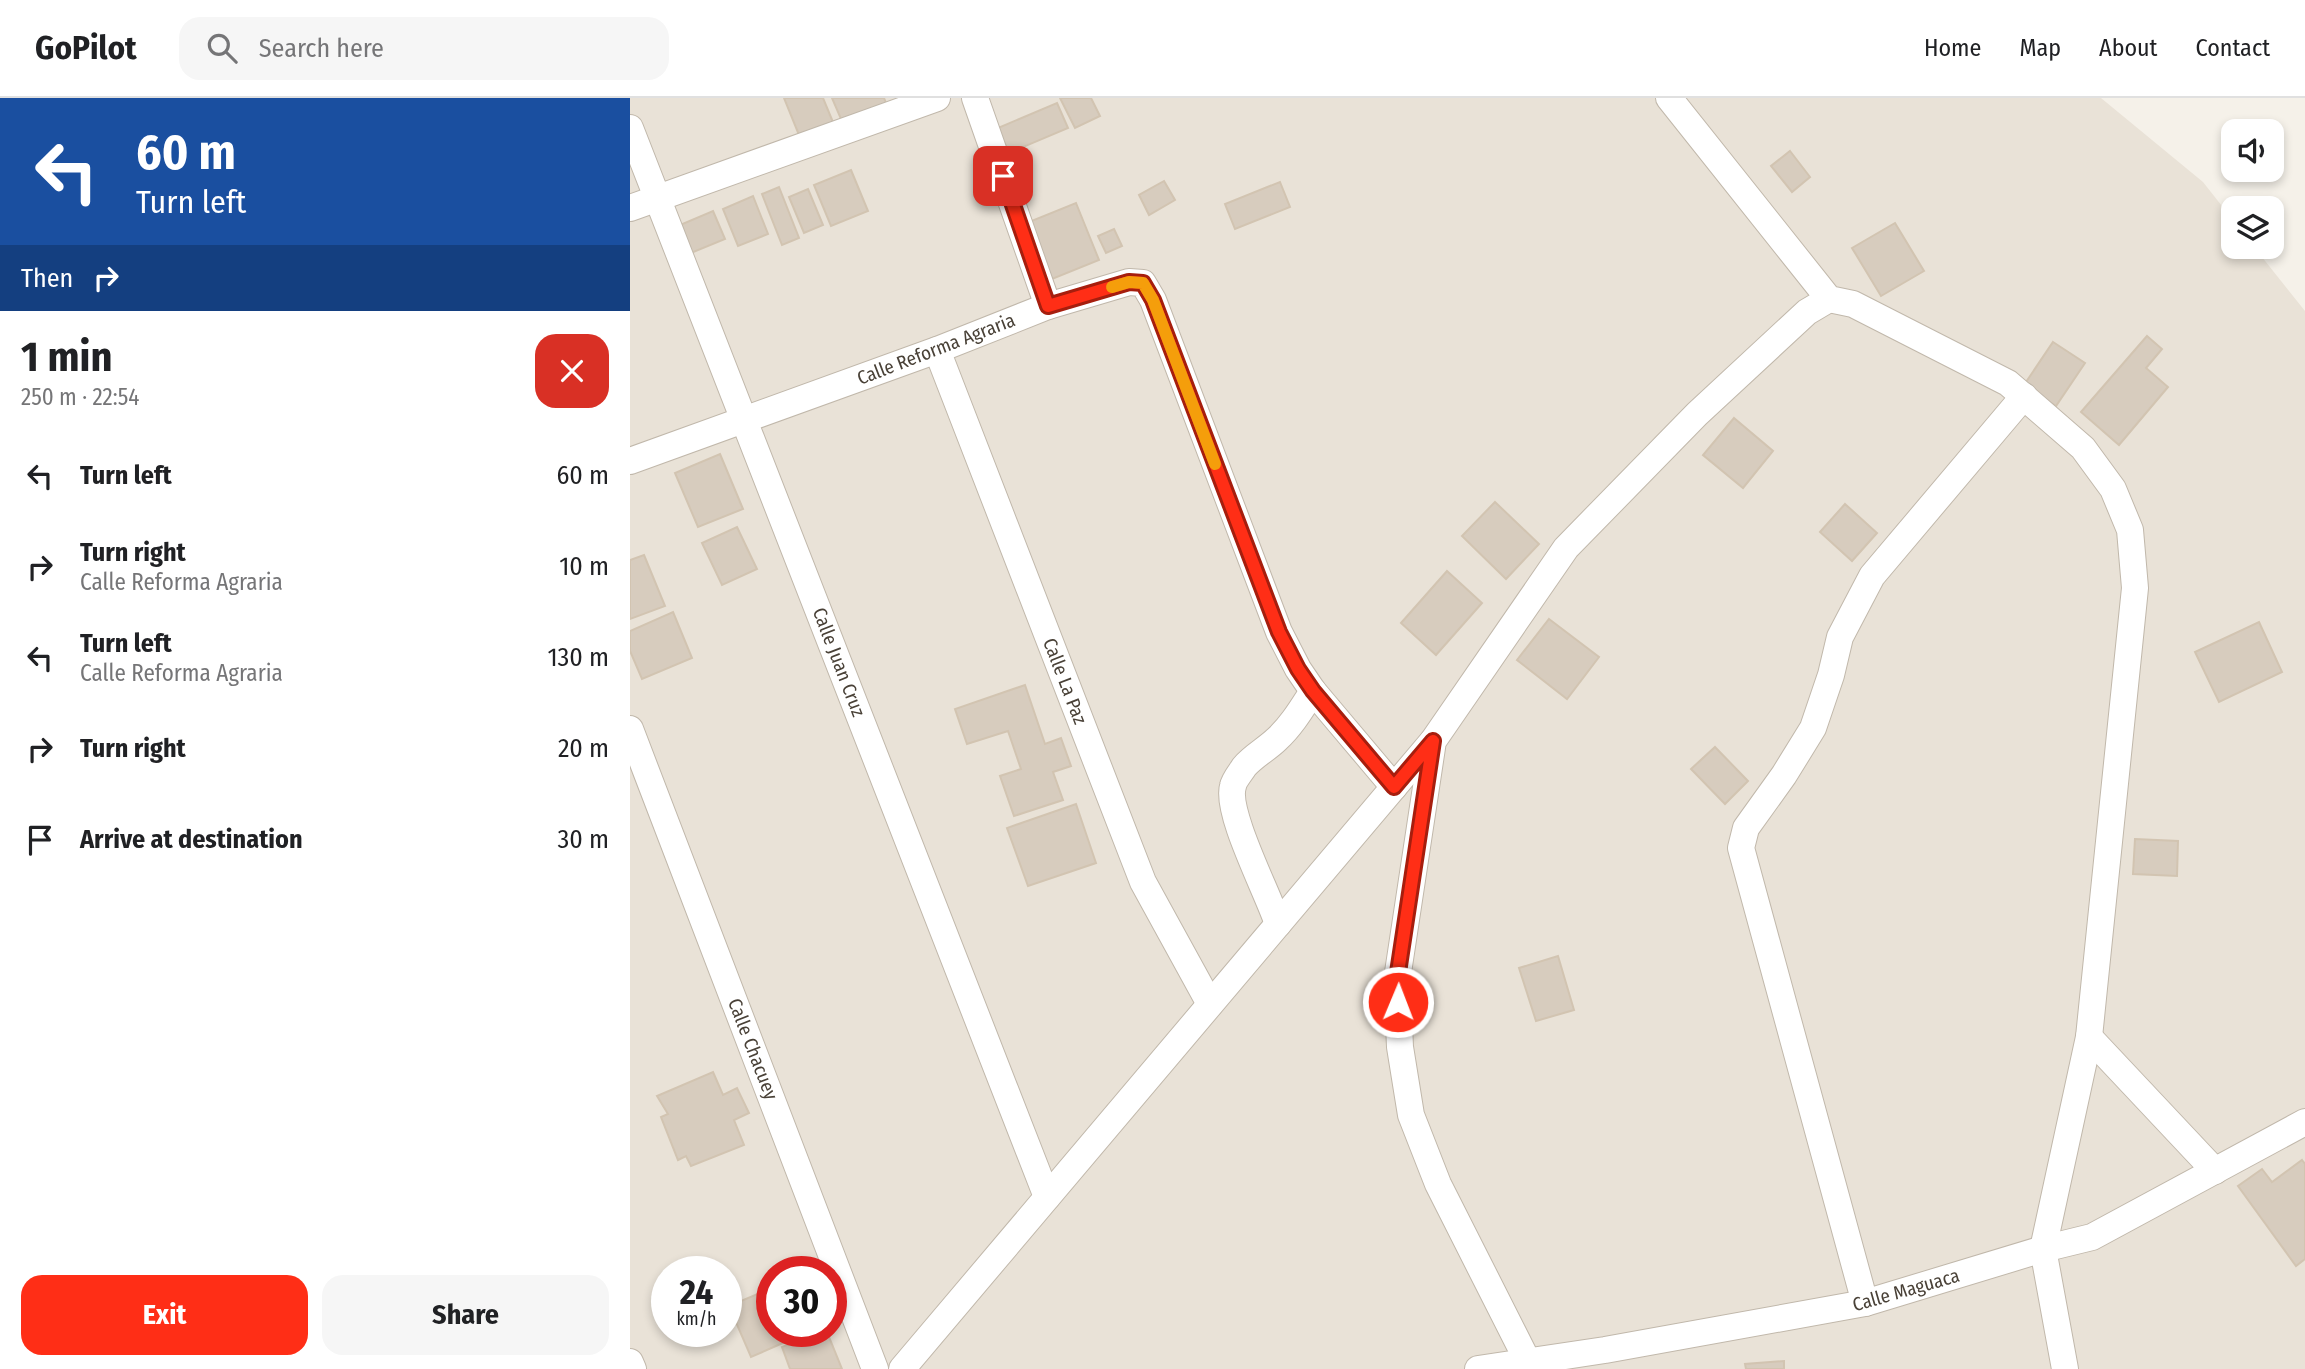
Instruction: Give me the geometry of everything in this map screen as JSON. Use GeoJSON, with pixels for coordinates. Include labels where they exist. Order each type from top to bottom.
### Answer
{"type":"FeatureCollection","features":[{"type":"Feature","properties":{"kind":"street"},"geometry":{"type":"LineString","coordinates":[[630,208],[937,98]]}},
{"type":"Feature","properties":{"kind":"street"},"geometry":{"type":"LineString","coordinates":[[975,98],[1048,306]]}},
{"type":"Feature","properties":{"kind":"street"},"geometry":{"type":"LineString","coordinates":[[1669,98],[1788,252],[1829,299],[1853,304],[2007,383],[2024,396],[2082,448],[2113,489],[2130,530],[2135,588],[2089,1037],[2043,1250],[2065,1369]]}},
{"type":"Feature","properties":{"kind":"street","name":"Calle Juan Cruz"},"geometry":{"type":"LineString","coordinates":[[630,128],[1047,1197]]}},
{"type":"Feature","properties":{"kind":"street","name":"Calle Reforma Agraria"},"geometry":{"type":"LineString","coordinates":[[630,461],[937,350],[1048,306],[1129,282],[1143,283],[1153,300],[1279,632],[1313,691],[1394,787]]}},
{"type":"Feature","properties":{"kind":"street"},"geometry":{"type":"LineString","coordinates":[[902,1369],[1433,741],[1566,548],[1697,414],[1807,312],[1829,299]]}},
{"type":"Feature","properties":{"kind":"street","name":"Calle La Paz"},"geometry":{"type":"LineString","coordinates":[[937,350],[1143,883],[1210,1004]]}},
{"type":"Feature","properties":{"kind":"street"},"geometry":{"type":"LineString","coordinates":[[1865,1303],[1741,848],[1746,828],[1813,728],[1831,675],[1840,637],[1872,576],[2024,396]]}},
{"type":"Feature","properties":{"kind":"street"},"geometry":{"type":"LineString","coordinates":[[1278,924],[1231,806],[1233,785],[1246,765],[1292,724],[1313,691]]}},
{"type":"Feature","properties":{"kind":"street","name":"Calle Chacuey"},"geometry":{"type":"LineString","coordinates":[[630,729],[875,1369]]}},
{"type":"Feature","properties":{"kind":"street"},"geometry":{"type":"LineString","coordinates":[[1433,741],[1397,979],[1400,1047],[1411,1115],[1438,1184],[1527,1360]]}},
{"type":"Feature","properties":{"kind":"street"},"geometry":{"type":"LineString","coordinates":[[2089,1037],[2215,1171]]}},
{"type":"Feature","properties":{"kind":"street","name":"Calle Maguaca"},"geometry":{"type":"LineString","coordinates":[[1478,1369],[1527,1360],[1606,1360],[1865,1303],[2092,1237],[2305,1122]]}},
{"type":"Feature","properties":{"kind":"street"},"geometry":{"type":"LineString","coordinates":[[630,1362],[633,1369]]}},
{"type":"Feature","properties":{"kind":"shaded area"},"geometry":{"type":"Polygon","coordinates":[[[630,98],[2101,98],[2203,182],[2221,205],[2221,259],[2264,259],[2305,311],[2305,1369],[630,1369],[630,98]]]}},
{"type":"Feature","properties":{"kind":"building"},"geometry":{"type":"Polygon","coordinates":[[[784,98],[823,98],[835,127],[801,140],[784,98]]]}},
{"type":"Feature","properties":{"kind":"building"},"geometry":{"type":"Polygon","coordinates":[[[832,98],[884,98],[888,108],[844,126],[832,98]]]}},
{"type":"Feature","properties":{"kind":"building"},"geometry":{"type":"Polygon","coordinates":[[[1060,98],[1091,98],[1100,116],[1075,128],[1060,98]]]}},
{"type":"Feature","properties":{"kind":"building"},"geometry":{"type":"Polygon","coordinates":[[[1057,103],[1068,128],[1009,153],[998,128],[1057,103]]]}},
{"type":"Feature","properties":{"kind":"building"},"geometry":{"type":"Polygon","coordinates":[[[1790,151],[1810,177],[1792,192],[1771,166],[1790,151]]]}},
{"type":"Feature","properties":{"kind":"building"},"geometry":{"type":"Polygon","coordinates":[[[851,170],[868,211],[831,226],[814,185],[851,170]]]}},
{"type":"Feature","properties":{"kind":"building"},"geometry":{"type":"Polygon","coordinates":[[[1164,181],[1175,200],[1149,215],[1139,195],[1164,181]]]}},
{"type":"Feature","properties":{"kind":"building"},"geometry":{"type":"Polygon","coordinates":[[[1280,182],[1290,207],[1235,229],[1225,204],[1280,182]]]}},
{"type":"Feature","properties":{"kind":"building"},"geometry":{"type":"Polygon","coordinates":[[[779,187],[799,238],[782,245],[762,194],[779,187]]]}},
{"type":"Feature","properties":{"kind":"building"},"geometry":{"type":"Polygon","coordinates":[[[808,189],[823,225],[804,233],[789,197],[808,189]]]}},
{"type":"Feature","properties":{"kind":"building"},"geometry":{"type":"Polygon","coordinates":[[[753,196],[768,234],[738,246],[723,209],[753,196]]]}},
{"type":"Feature","properties":{"kind":"building"},"geometry":{"type":"Polygon","coordinates":[[[1076,203],[1099,260],[1052,279],[1029,222],[1076,203]]]}},
{"type":"Feature","properties":{"kind":"building"},"geometry":{"type":"Polygon","coordinates":[[[713,211],[725,239],[691,253],[680,225],[713,211]]]}},
{"type":"Feature","properties":{"kind":"building"},"geometry":{"type":"Polygon","coordinates":[[[1895,223],[1924,271],[1881,296],[1852,248],[1895,223]]]}},
{"type":"Feature","properties":{"kind":"building"},"geometry":{"type":"Polygon","coordinates":[[[1114,229],[1122,246],[1106,253],[1098,236],[1114,229]]]}},
{"type":"Feature","properties":{"kind":"building"},"geometry":{"type":"Polygon","coordinates":[[[2147,336],[2162,349],[2146,368],[2168,387],[2119,445],[2081,412],[2147,336]]]}},
{"type":"Feature","properties":{"kind":"building"},"geometry":{"type":"Polygon","coordinates":[[[2053,342],[2085,363],[2056,406],[2024,385],[2053,342]]]}},
{"type":"Feature","properties":{"kind":"building"},"geometry":{"type":"Polygon","coordinates":[[[1734,418],[1773,451],[1743,488],[1703,455],[1734,418]]]}},
{"type":"Feature","properties":{"kind":"building"},"geometry":{"type":"Polygon","coordinates":[[[720,454],[743,509],[698,527],[675,473],[720,454]]]}},
{"type":"Feature","properties":{"kind":"building"},"geometry":{"type":"Polygon","coordinates":[[[1495,502],[1539,544],[1506,579],[1462,536],[1495,502]]]}},
{"type":"Feature","properties":{"kind":"building"},"geometry":{"type":"Polygon","coordinates":[[[1845,504],[1877,533],[1852,561],[1820,532],[1845,504]]]}},
{"type":"Feature","properties":{"kind":"building"},"geometry":{"type":"Polygon","coordinates":[[[737,527],[757,569],[722,585],[702,543],[737,527]]]}},
{"type":"Feature","properties":{"kind":"building"},"geometry":{"type":"Polygon","coordinates":[[[644,555],[665,606],[630,619],[630,560],[644,555]]]}},
{"type":"Feature","properties":{"kind":"building"},"geometry":{"type":"Polygon","coordinates":[[[1447,571],[1482,603],[1436,655],[1401,623],[1447,571]]]}},
{"type":"Feature","properties":{"kind":"building"},"geometry":{"type":"Polygon","coordinates":[[[673,612],[692,658],[642,679],[630,651],[630,631],[673,612]]]}},
{"type":"Feature","properties":{"kind":"building"},"geometry":{"type":"Polygon","coordinates":[[[1549,619],[1599,657],[1567,699],[1517,660],[1549,619]]]}},
{"type":"Feature","properties":{"kind":"building"},"geometry":{"type":"Polygon","coordinates":[[[2259,622],[2282,672],[2219,702],[2195,652],[2259,622]]]}},
{"type":"Feature","properties":{"kind":"building"},"geometry":{"type":"Polygon","coordinates":[[[1025,685],[1045,744],[1061,738],[1071,766],[1053,772],[1063,800],[1014,816],[1000,776],[1021,769],[1008,731],[967,744],[955,709],[1025,685]]]}},
{"type":"Feature","properties":{"kind":"building"},"geometry":{"type":"Polygon","coordinates":[[[1715,747],[1748,781],[1725,804],[1691,769],[1715,747]]]}},
{"type":"Feature","properties":{"kind":"building"},"geometry":{"type":"Polygon","coordinates":[[[1076,804],[1096,863],[1028,886],[1007,828],[1076,804]]]}},
{"type":"Feature","properties":{"kind":"building"},"geometry":{"type":"Polygon","coordinates":[[[2135,839],[2178,841],[2177,876],[2133,874],[2135,839]]]}},
{"type":"Feature","properties":{"kind":"building"},"geometry":{"type":"Polygon","coordinates":[[[1558,956],[1574,1010],[1536,1021],[1519,968],[1558,956]]]}},
{"type":"Feature","properties":{"kind":"building"},"geometry":{"type":"Polygon","coordinates":[[[713,1072],[723,1095],[737,1088],[749,1113],[734,1120],[744,1145],[691,1166],[686,1156],[678,1160],[661,1117],[668,1114],[657,1096],[713,1072]]]}},
{"type":"Feature","properties":{"kind":"building"},"geometry":{"type":"Polygon","coordinates":[[[2302,1160],[2305,1164],[2305,1259],[2296,1266],[2238,1186],[2262,1169],[2272,1182],[2302,1160]]]}},
{"type":"Feature","properties":{"kind":"building"},"geometry":{"type":"Polygon","coordinates":[[[756,1295],[756,1347],[774,1347],[751,1357],[742,1336],[742,1301],[756,1295]]]}},
{"type":"Feature","properties":{"kind":"building"},"geometry":{"type":"Polygon","coordinates":[[[782,1347],[833,1347],[842,1369],[790,1369],[782,1347]]]}},
{"type":"Feature","properties":{"kind":"building"},"geometry":{"type":"Polygon","coordinates":[[[1784,1361],[1784,1369],[1746,1369],[1745,1364],[1784,1361]]]}},
{"type":"Feature","properties":{"kind":"slow traffic"},"geometry":{"type":"LineString","coordinates":[[1112,287],[1129,282],[1143,283],[1153,300],[1215,464]]}},
{"type":"Feature","properties":{"kind":"route"},"geometry":{"type":"LineString","coordinates":[[1003,176],[1048,306],[1129,282],[1143,283],[1153,300],[1279,632],[1313,691],[1394,787],[1433,741],[1397,979],[1398,1002]]}}]}
